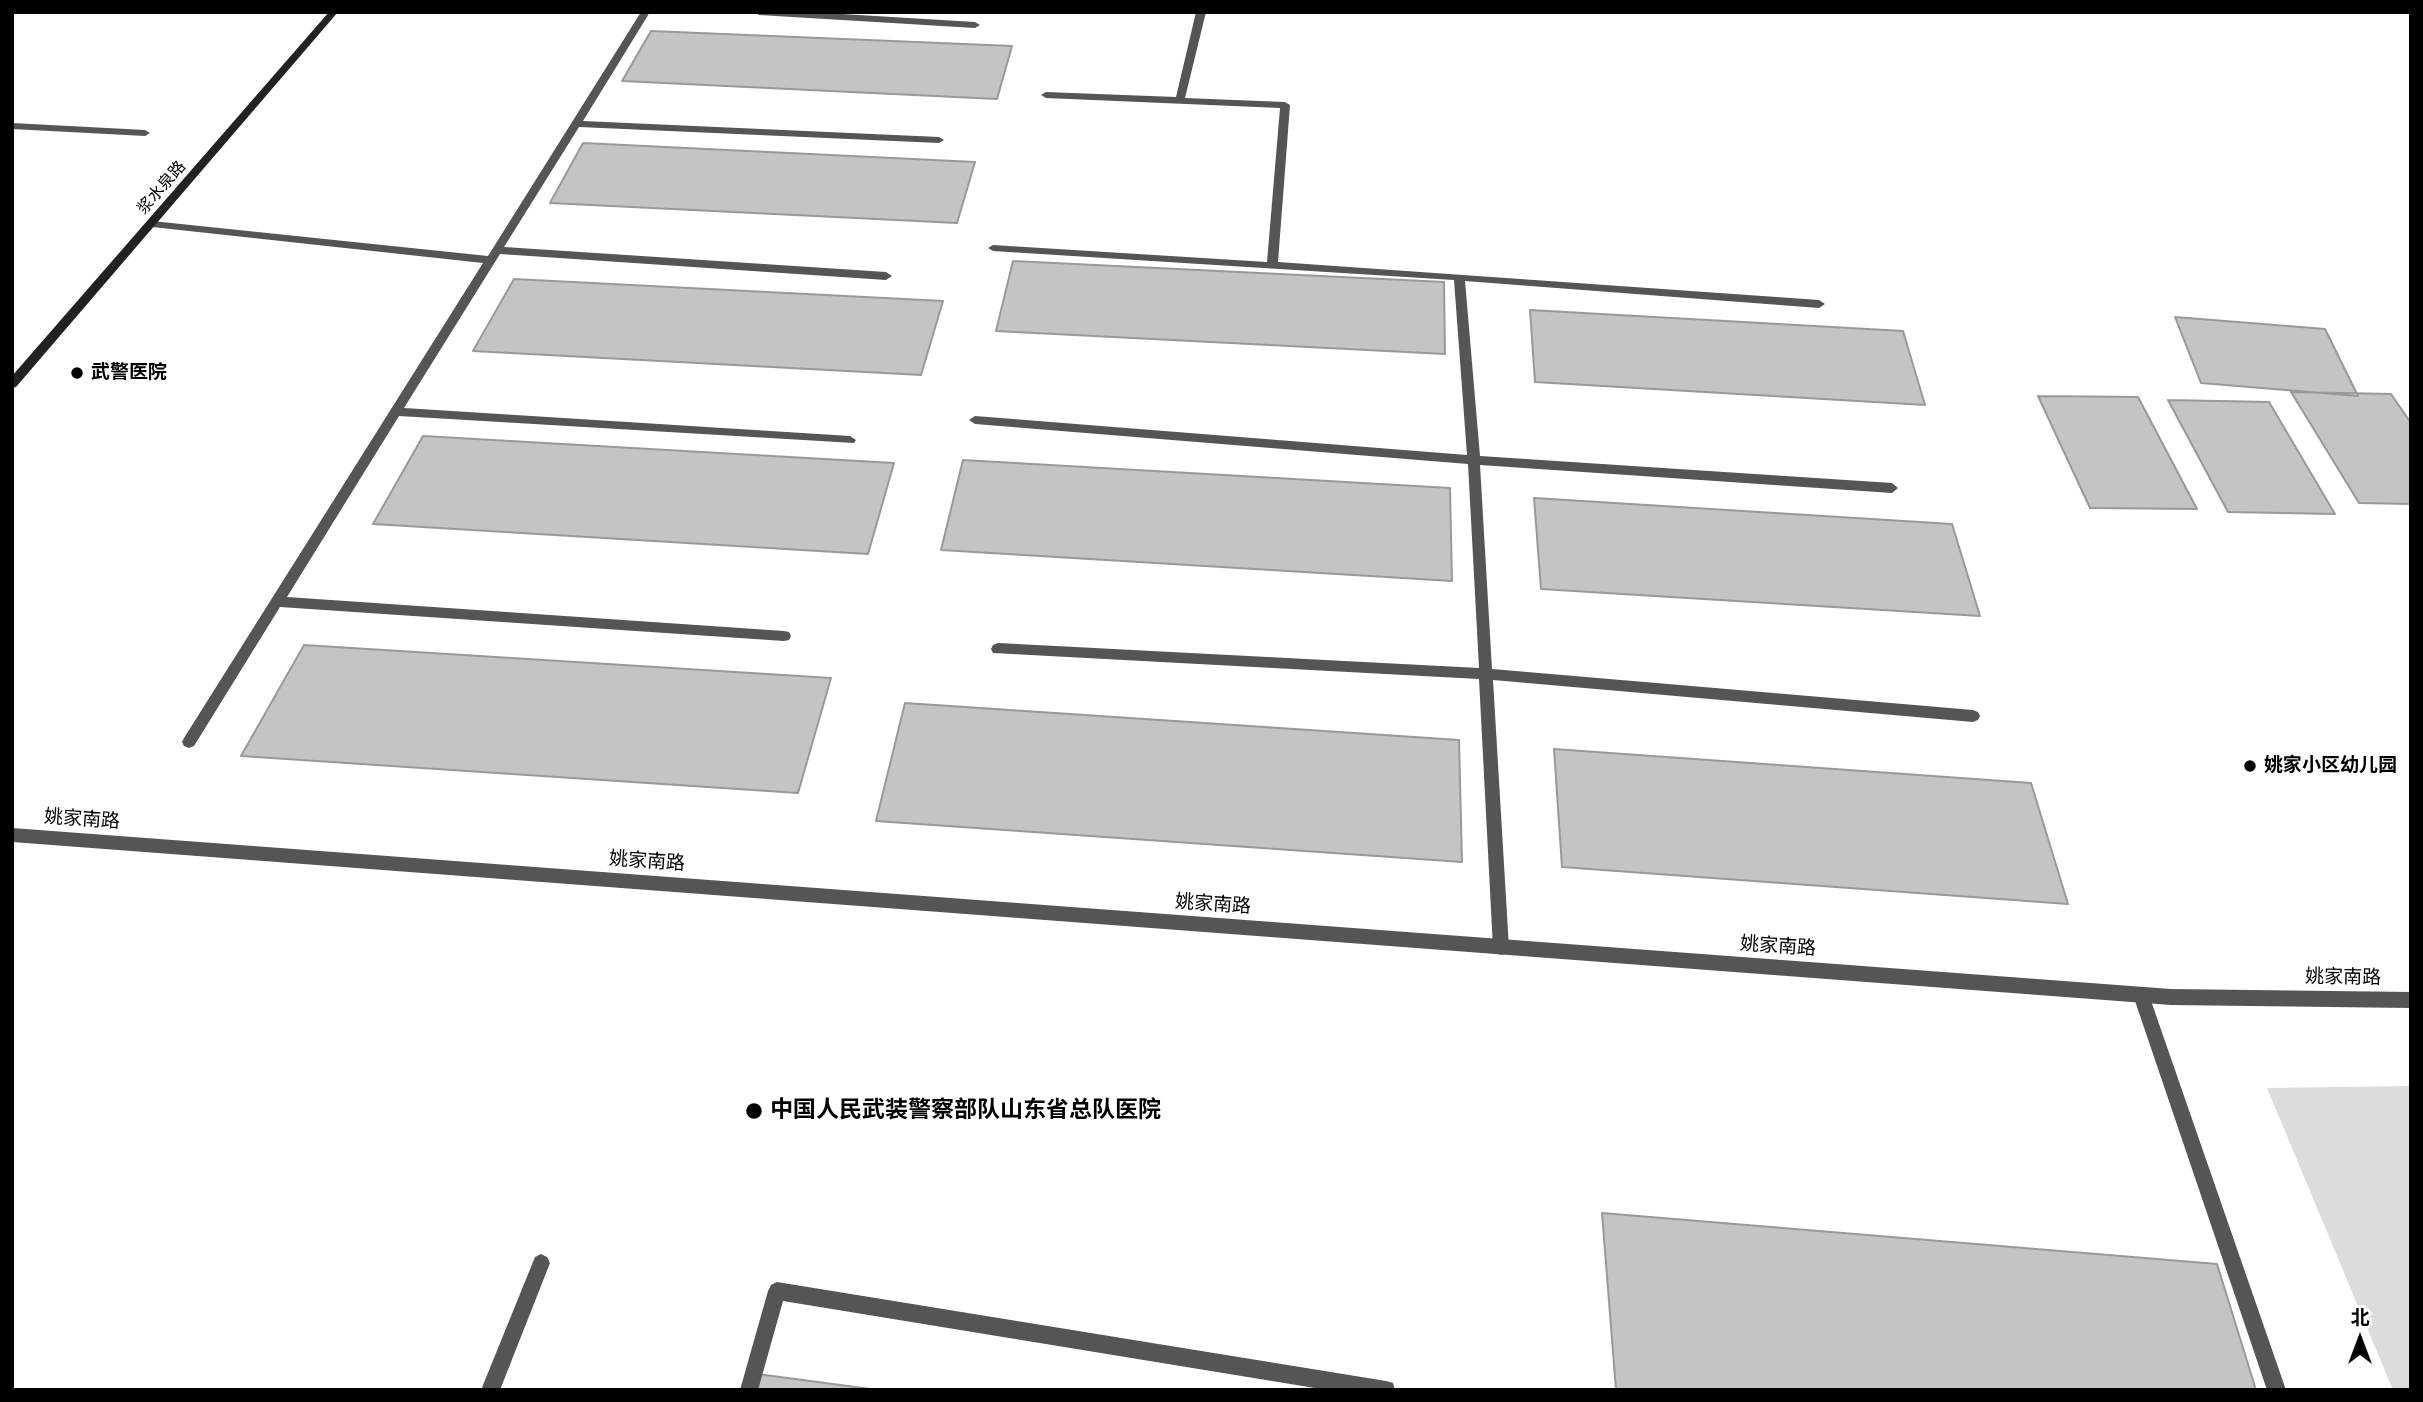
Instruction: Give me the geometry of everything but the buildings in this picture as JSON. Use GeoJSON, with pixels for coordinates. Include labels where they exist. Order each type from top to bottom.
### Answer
{"type":"FeatureCollection","features":[{"type":"Feature","properties":{"kind":"main road","name":"浆水泉路"},"geometry":{"type":"LineString","coordinates":[[12,384],[334,12]]}},
{"type":"Feature","properties":{"kind":"street"},"geometry":{"type":"LineString","coordinates":[[189,742],[646,12]]}},
{"type":"Feature","properties":{"kind":"street"},"geometry":{"type":"LineString","coordinates":[[759,12],[975,25]]}},
{"type":"Feature","properties":{"kind":"street"},"geometry":{"type":"LineString","coordinates":[[1180,100],[1201,12]]}},
{"type":"Feature","properties":{"kind":"street"},"geometry":{"type":"LineString","coordinates":[[1046,95],[1285,105],[1272,265]]}},
{"type":"Feature","properties":{"kind":"street"},"geometry":{"type":"LineString","coordinates":[[576,124],[939,140]]}},
{"type":"Feature","properties":{"kind":"street"},"geometry":{"type":"LineString","coordinates":[[12,126],[145,133]]}},
{"type":"Feature","properties":{"kind":"street"},"geometry":{"type":"LineString","coordinates":[[152,224],[495,255],[886,276]]}},
{"type":"Feature","properties":{"kind":"street"},"geometry":{"type":"LineString","coordinates":[[993,248],[1459,277],[1819,304]]}},
{"type":"Feature","properties":{"kind":"street"},"geometry":{"type":"LineString","coordinates":[[1459,277],[1474,460],[1501,948]]}},
{"type":"Feature","properties":{"kind":"street"},"geometry":{"type":"LineString","coordinates":[[396,412],[850,440]]}},
{"type":"Feature","properties":{"kind":"street"},"geometry":{"type":"LineString","coordinates":[[975,421],[1474,460],[1892,488]]}},
{"type":"Feature","properties":{"kind":"street"},"geometry":{"type":"LineString","coordinates":[[277,602],[784,636]]}},
{"type":"Feature","properties":{"kind":"street"},"geometry":{"type":"LineString","coordinates":[[998,649],[1486,674],[1973,716]]}},
{"type":"Feature","properties":{"kind":"street","name":"姚家南路"},"geometry":{"type":"LineString","coordinates":[[12,835],[2141,995],[2411,1000]]}},
{"type":"Feature","properties":{"kind":"street"},"geometry":{"type":"LineString","coordinates":[[2141,995],[2277,1390]]}},
{"type":"Feature","properties":{"kind":"street"},"geometry":{"type":"LineString","coordinates":[[491,1390],[541,1263]]}},
{"type":"Feature","properties":{"kind":"street"},"geometry":{"type":"LineString","coordinates":[[750,1390],[777,1292],[1386,1390]]}},
{"type":"Feature","properties":{"kind":"shaded area"},"geometry":{"type":"Polygon","coordinates":[[[2411,1086],[2411,1390],[2393,1390],[2267,1088],[2411,1086]]]}},
{"type":"Feature","properties":{"kind":"place","name":"武警医院"},"geometry":{"type":"Point","coordinates":[77,373]}},
{"type":"Feature","properties":{"kind":"place","name":"姚家小区幼儿园"},"geometry":{"type":"Point","coordinates":[2250,766]}},
{"type":"Feature","properties":{"kind":"place","name":"中国人民武装警察部队山东省总队医院"},"geometry":{"type":"Point","coordinates":[754,1111]}}]}
